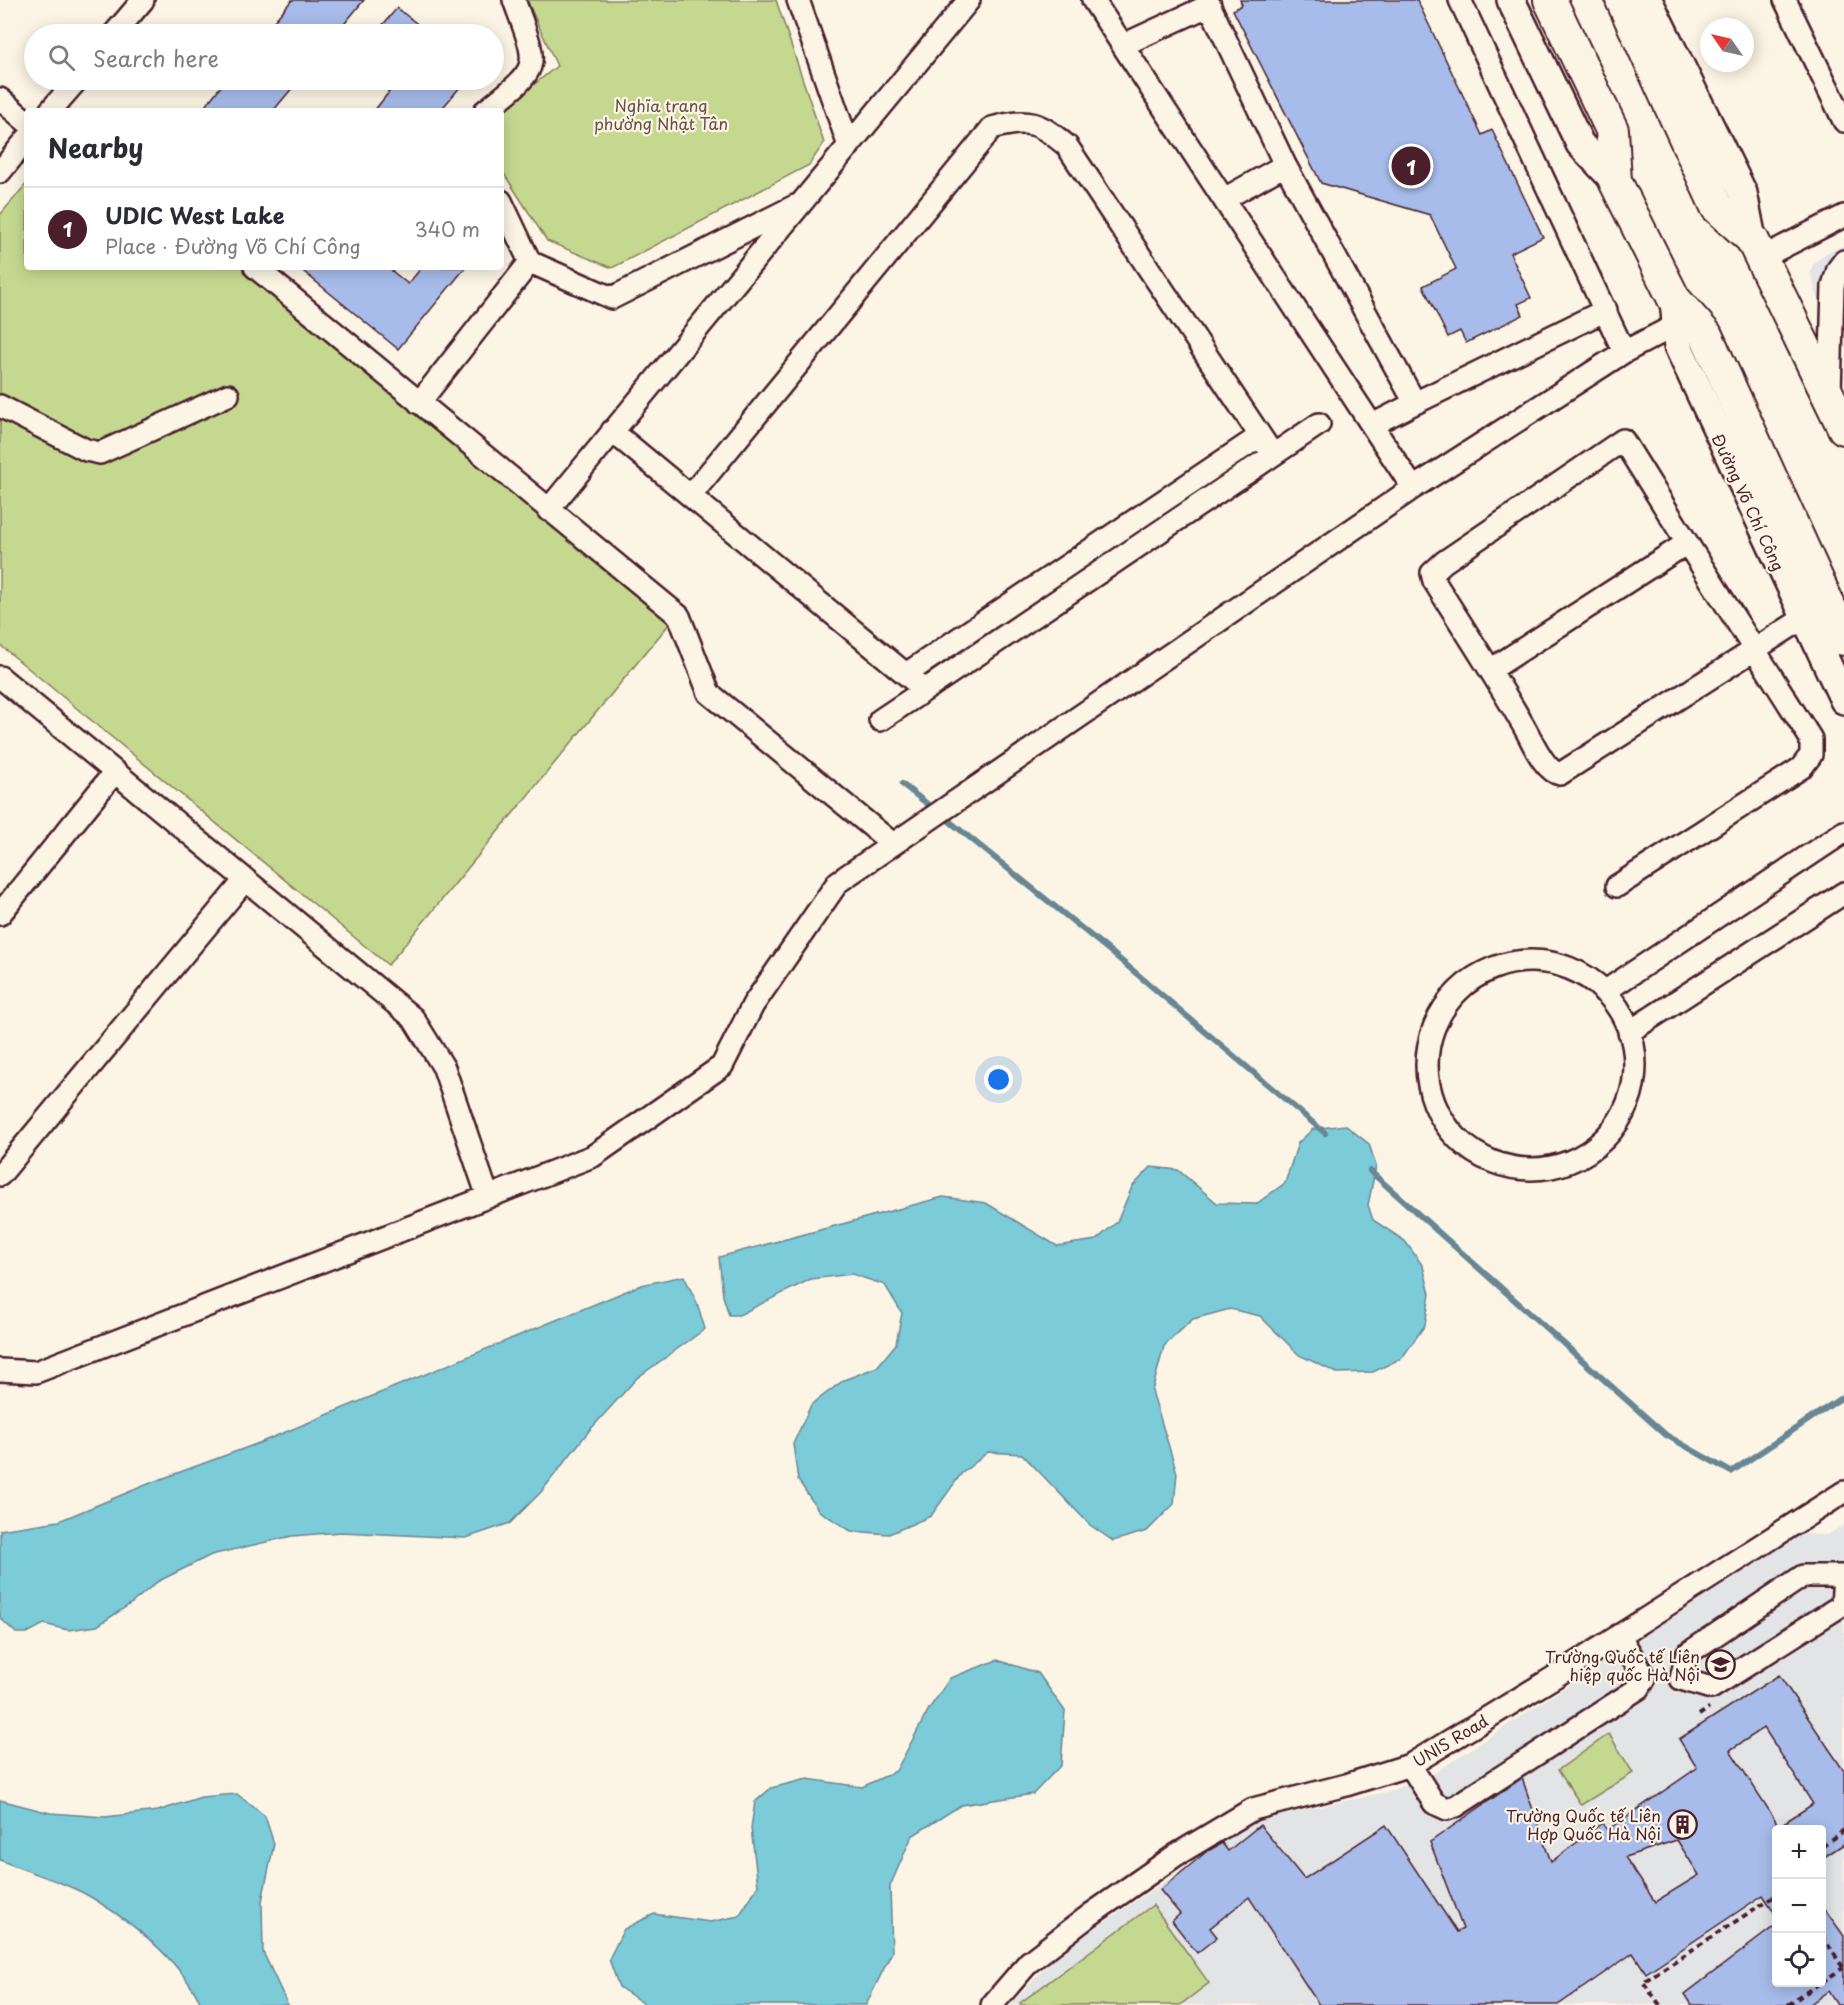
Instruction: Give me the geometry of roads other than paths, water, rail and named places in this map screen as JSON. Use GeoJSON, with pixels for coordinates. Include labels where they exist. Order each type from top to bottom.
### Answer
{"type":"FeatureCollection","features":[{"type":"Feature","properties":{"kind":"highway","name":"Đường Võ Chí Công"},"geometry":{"type":"LineString","coordinates":[[1550,0],[1612,130],[1615,181],[1675,312],[1706,335],[1844,639]]}},
{"type":"Feature","properties":{"kind":"highway"},"geometry":{"type":"LineString","coordinates":[[1622,0],[1717,207],[1756,248],[1844,428]]}},
{"type":"Feature","properties":{"kind":"main road","name":"Đường Võ Chí Công"},"geometry":{"type":"LineString","coordinates":[[1511,0],[1580,144],[1615,181]]}},
{"type":"Feature","properties":{"kind":"main road"},"geometry":{"type":"LineString","coordinates":[[1648,0],[1743,193],[1756,248]]}},
{"type":"Feature","properties":{"kind":"main road","name":"Đường Võ Chí Công"},"geometry":{"type":"LineString","coordinates":[[1675,312],[1678,346],[1696,388],[1844,700]]}},
{"type":"Feature","properties":{"kind":"street"},"geometry":{"type":"LineString","coordinates":[[123,24],[143,0]]}},
{"type":"Feature","properties":{"kind":"street"},"geometry":{"type":"LineString","coordinates":[[489,108],[522,82],[531,68],[532,51],[514,0]]}},
{"type":"Feature","properties":{"kind":"street"},"geometry":{"type":"LineString","coordinates":[[798,0],[849,146]]}},
{"type":"Feature","properties":{"kind":"street"},"geometry":{"type":"LineString","coordinates":[[548,510],[969,0]]}},
{"type":"Feature","properties":{"kind":"street"},"geometry":{"type":"LineString","coordinates":[[1093,0],[1413,488]]}},
{"type":"Feature","properties":{"kind":"street"},"geometry":{"type":"LineString","coordinates":[[1460,0],[1624,352]]}},
{"type":"Feature","properties":{"kind":"street"},"geometry":{"type":"LineString","coordinates":[[1785,0],[1844,122]]}},
{"type":"Feature","properties":{"kind":"street"},"geometry":{"type":"LineString","coordinates":[[1123,45],[1209,3],[1285,165],[1415,403]]}},
{"type":"Feature","properties":{"kind":"street"},"geometry":{"type":"LineString","coordinates":[[58,108],[70,90]]}},
{"type":"Feature","properties":{"kind":"street"},"geometry":{"type":"LineString","coordinates":[[0,99],[24,119]]}},
{"type":"Feature","properties":{"kind":"street"},"geometry":{"type":"LineString","coordinates":[[691,495],[992,128],[1019,120],[1044,126],[1067,146],[1273,455]]}},
{"type":"Feature","properties":{"kind":"street"},"geometry":{"type":"LineString","coordinates":[[0,172],[24,143]]}},
{"type":"Feature","properties":{"kind":"street"},"geometry":{"type":"LineString","coordinates":[[1224,200],[1285,165]]}},
{"type":"Feature","properties":{"kind":"street"},"geometry":{"type":"LineString","coordinates":[[504,207],[531,262],[612,298],[803,202]]}},
{"type":"Feature","properties":{"kind":"street"},"geometry":{"type":"LineString","coordinates":[[1756,248],[1844,216]]}},
{"type":"Feature","properties":{"kind":"street"},"geometry":{"type":"LineString","coordinates":[[1830,399],[1833,286],[1838,269],[1844,261]]}},
{"type":"Feature","properties":{"kind":"street"},"geometry":{"type":"LineString","coordinates":[[419,403],[531,262]]}},
{"type":"Feature","properties":{"kind":"street"},"geometry":{"type":"LineString","coordinates":[[259,270],[679,616],[709,693],[893,844]]}},
{"type":"Feature","properties":{"kind":"street"},"geometry":{"type":"LineString","coordinates":[[1372,425],[1606,310]]}},
{"type":"Feature","properties":{"kind":"street"},"geometry":{"type":"LineString","coordinates":[[0,1370],[36,1372],[593,1156],[722,1066],[753,1005],[838,882],[1413,488],[1624,352],[1675,312]]}},
{"type":"Feature","properties":{"kind":"street"},"geometry":{"type":"LineString","coordinates":[[0,406],[86,450],[100,453],[228,394]]}},
{"type":"Feature","properties":{"kind":"street"},"geometry":{"type":"LineString","coordinates":[[880,720],[1319,424]]}},
{"type":"Feature","properties":{"kind":"street"},"geometry":{"type":"LineString","coordinates":[[612,431],[925,690]]}},
{"type":"Feature","properties":{"kind":"street"},"geometry":{"type":"LineString","coordinates":[[906,674],[1260,436]]}},
{"type":"Feature","properties":{"kind":"street"},"geometry":{"type":"LineString","coordinates":[[1617,886],[1801,768],[1811,755],[1811,739],[1754,648],[1687,543],[1623,440],[1444,562],[1432,573],[1434,581],[1492,669],[1550,769],[1560,774],[1754,648],[1804,618]]}},
{"type":"Feature","properties":{"kind":"street"},"geometry":{"type":"LineString","coordinates":[[1492,669],[1687,543]]}},
{"type":"Feature","properties":{"kind":"street"},"geometry":{"type":"LineString","coordinates":[[1077,559],[1090,579]]}},
{"type":"Feature","properties":{"kind":"street"},"geometry":{"type":"LineString","coordinates":[[0,677],[413,1018],[444,1068],[488,1197]]}},
{"type":"Feature","properties":{"kind":"street"},"geometry":{"type":"LineString","coordinates":[[0,914],[114,773]]}},
{"type":"Feature","properties":{"kind":"street"},"geometry":{"type":"LineString","coordinates":[[1604,992],[1844,832]]}},
{"type":"Feature","properties":{"kind":"street"},"geometry":{"type":"LineString","coordinates":[[0,1175],[245,880]]}},
{"type":"Feature","properties":{"kind":"street"},"geometry":{"type":"LineString","coordinates":[[1629,1032],[1844,893]]}},
{"type":"Feature","properties":{"kind":"street"},"geometry":{"type":"LineString","coordinates":[[1528,961],[1563,965],[1595,982],[1604,992],[1619,1008],[1629,1032],[1635,1071],[1628,1103],[1612,1132],[1587,1154],[1557,1167],[1523,1170],[1491,1163],[1463,1145],[1441,1118],[1428,1085],[1428,1049],[1440,1015],[1462,987],[1493,968],[1528,961]]}},
{"type":"Feature","properties":{"kind":"street","name":"UNIS Road"},"geometry":{"type":"LineString","coordinates":[[992,2005],[1029,1962],[1090,1915],[1176,1855],[1253,1809],[1346,1785],[1410,1765],[1842,1496]]}},
{"type":"Feature","properties":{"kind":"street"},"geometry":{"type":"LineString","coordinates":[[1803,1576],[1844,1576],[1842,1605],[1711,1688],[1681,1679],[1687,1654],[1803,1576]]}},
{"type":"Feature","properties":{"kind":"street"},"geometry":{"type":"LineString","coordinates":[[1410,1765],[1434,1803],[1447,1809],[1456,1806],[1639,1688],[1645,1678],[1619,1635]]}},
{"type":"Feature","properties":{"kind":"water"},"geometry":{"type":"Polygon","coordinates":[[[1345,1125],[1369,1144],[1376,1166],[1368,1205],[1373,1220],[1405,1241],[1423,1266],[1430,1294],[1425,1325],[1402,1358],[1373,1372],[1337,1373],[1299,1355],[1260,1316],[1230,1309],[1193,1319],[1164,1346],[1152,1391],[1177,1473],[1174,1504],[1147,1531],[1113,1541],[1090,1525],[1022,1454],[988,1452],[961,1474],[931,1516],[889,1534],[851,1531],[819,1511],[798,1480],[793,1444],[811,1405],[844,1380],[877,1367],[896,1344],[902,1313],[885,1285],[852,1274],[811,1279],[739,1315],[729,1315],[723,1296],[719,1257],[943,1197],[986,1203],[1057,1246],[1096,1240],[1117,1222],[1132,1187],[1151,1167],[1178,1170],[1217,1203],[1256,1204],[1285,1183],[1298,1143],[1313,1129],[1345,1125]]]}},
{"type":"Feature","properties":{"kind":"water"},"geometry":{"type":"Polygon","coordinates":[[[684,1276],[697,1303],[705,1329],[637,1378],[588,1432],[541,1492],[510,1523],[466,1538],[341,1532],[292,1536],[211,1555],[157,1582],[132,1603],[97,1626],[68,1630],[44,1624],[27,1633],[16,1633],[0,1618],[0,1530],[59,1521],[153,1482],[259,1443],[641,1285],[684,1276]]]}},
{"type":"Feature","properties":{"kind":"water"},"geometry":{"type":"Polygon","coordinates":[[[997,1660],[1038,1673],[1065,1711],[1061,1765],[1033,1794],[961,1805],[912,1836],[890,1886],[892,1952],[866,2005],[646,2005],[619,1987],[609,1959],[624,1929],[654,1914],[710,1922],[739,1916],[758,1886],[751,1828],[755,1802],[771,1788],[807,1779],[862,1787],[896,1771],[929,1709],[950,1678],[997,1660]]]}},
{"type":"Feature","properties":{"kind":"water"},"geometry":{"type":"Polygon","coordinates":[[[237,1794],[265,1816],[274,1844],[262,1901],[263,1952],[288,2005],[202,2005],[193,1989],[169,1959],[126,1920],[83,1893],[0,1860],[0,1800],[50,1813],[105,1817],[158,1811],[201,1797],[237,1794]]]}},
{"type":"Feature","properties":{"kind":"waterway"},"geometry":{"type":"LineString","coordinates":[[902,784],[935,810]]}},
{"type":"Feature","properties":{"kind":"waterway"},"geometry":{"type":"LineString","coordinates":[[943,816],[1111,952],[1325,1133]]}},
{"type":"Feature","properties":{"kind":"waterway"},"geometry":{"type":"LineString","coordinates":[[1370,1171],[1666,1435],[1731,1472],[1844,1396]]}},
{"type":"Feature","properties":{"kind":"place","name":"UDIC West Lake"},"geometry":{"type":"Point","coordinates":[1411,166]}},
{"type":"Feature","properties":{"kind":"place","name":"Trường Quốc tế Liên hiệp quốc Hà Nội"},"geometry":{"type":"Point","coordinates":[1721,1665]}},
{"type":"Feature","properties":{"kind":"place","name":"Trường Quốc tế Liên Hợp Quốc Hà Nội"},"geometry":{"type":"Point","coordinates":[1682,1824]}},
{"type":"Feature","properties":{"kind":"park label","name":"Nghĩa trang phường Nhật Tân"},"geometry":{"type":"Point","coordinates":[661,114]}}]}
